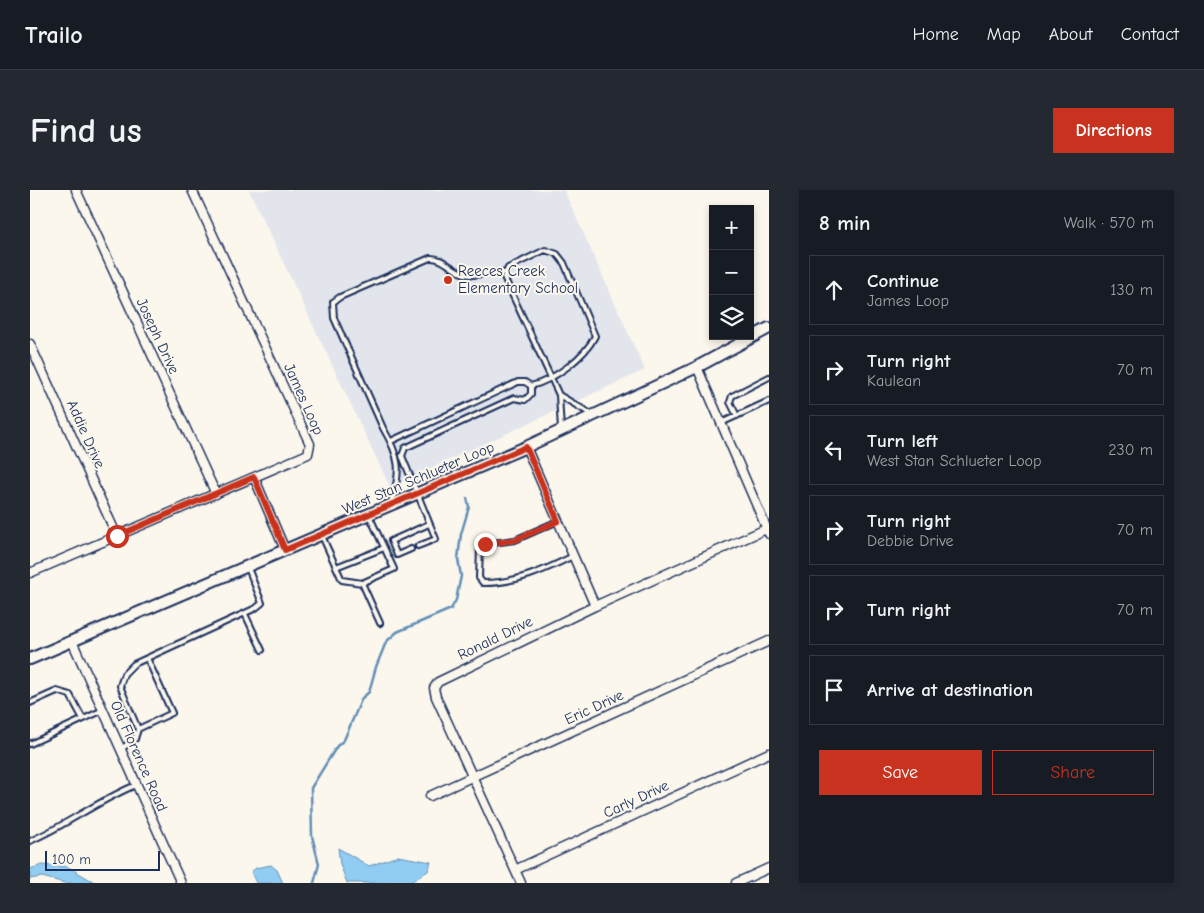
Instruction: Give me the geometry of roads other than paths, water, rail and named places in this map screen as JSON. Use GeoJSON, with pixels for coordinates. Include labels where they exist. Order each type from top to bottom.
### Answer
{"type":"FeatureCollection","features":[{"type":"Feature","properties":{"kind":"main road","name":"West Stan Schlueter Loop"},"geometry":{"type":"LineString","coordinates":[[30,659],[418,495],[526,447],[768,332]]}},
{"type":"Feature","properties":{"kind":"street","name":"Joseph Drive"},"geometry":{"type":"LineString","coordinates":[[76,190],[216,494]]}},
{"type":"Feature","properties":{"kind":"street","name":"James Loop"},"geometry":{"type":"LineString","coordinates":[[30,573],[308,454],[310,444],[192,190]]}},
{"type":"Feature","properties":{"kind":"street","name":"Addie Drive"},"geometry":{"type":"LineString","coordinates":[[30,344],[117,536]]}},
{"type":"Feature","properties":{"kind":"street"},"geometry":{"type":"LineString","coordinates":[[697,367],[768,532]]}},
{"type":"Feature","properties":{"kind":"street"},"geometry":{"type":"LineString","coordinates":[[526,447],[595,606]]}},
{"type":"Feature","properties":{"kind":"street"},"geometry":{"type":"LineString","coordinates":[[254,477],[285,550]]}},
{"type":"Feature","properties":{"kind":"street","name":"Ronald Drive"},"geometry":{"type":"LineString","coordinates":[[521,883],[436,697],[434,688],[438,682],[595,606],[768,532]]}},
{"type":"Feature","properties":{"kind":"street","name":"Old Florence Road"},"geometry":{"type":"LineString","coordinates":[[72,641],[180,883]]}},
{"type":"Feature","properties":{"kind":"street","name":"Eric Drive"},"geometry":{"type":"LineString","coordinates":[[430,796],[769,641]]}},
{"type":"Feature","properties":{"kind":"street","name":"Carly Drive"},"geometry":{"type":"LineString","coordinates":[[515,870],[769,753]]}},
{"type":"Feature","properties":{"kind":"street"},"geometry":{"type":"LineString","coordinates":[[736,883],[769,868]]}},
{"type":"Feature","properties":{"kind":"lane"},"geometry":{"type":"LineString","coordinates":[[531,386],[550,378],[590,348],[595,336],[564,263],[557,254],[545,250],[508,268],[504,277],[550,378],[559,395],[562,430]]}},
{"type":"Feature","properties":{"kind":"lane"},"geometry":{"type":"LineString","coordinates":[[390,506],[400,473],[391,441],[383,428],[334,318],[334,302],[340,297],[430,258],[441,259],[470,275],[496,271],[506,273]]}},
{"type":"Feature","properties":{"kind":"lane"},"geometry":{"type":"LineString","coordinates":[[737,416],[730,402],[732,396],[769,377]]}},
{"type":"Feature","properties":{"kind":"lane"},"geometry":{"type":"LineString","coordinates":[[391,441],[518,382],[525,382],[531,386]]}},
{"type":"Feature","properties":{"kind":"lane"},"geometry":{"type":"LineString","coordinates":[[418,546],[436,539],[402,456],[405,448],[514,398],[525,400],[531,394],[531,386]]}},
{"type":"Feature","properties":{"kind":"lane"},"geometry":{"type":"LineString","coordinates":[[559,395],[593,415]]}},
{"type":"Feature","properties":{"kind":"lane"},"geometry":{"type":"LineString","coordinates":[[721,424],[769,401]]}},
{"type":"Feature","properties":{"kind":"lane"},"geometry":{"type":"LineString","coordinates":[[321,536],[342,580],[362,583],[394,569],[370,515]]}},
{"type":"Feature","properties":{"kind":"lane"},"geometry":{"type":"LineString","coordinates":[[558,521],[515,540],[485,544],[480,547],[479,578],[483,583],[500,583],[524,579],[573,556]]}},
{"type":"Feature","properties":{"kind":"lane"},"geometry":{"type":"LineString","coordinates":[[411,549],[397,555],[391,541],[430,524]]}},
{"type":"Feature","properties":{"kind":"lane"},"geometry":{"type":"LineString","coordinates":[[336,567],[384,548]]}},
{"type":"Feature","properties":{"kind":"lane"},"geometry":{"type":"LineString","coordinates":[[120,749],[135,739],[138,729],[120,686],[124,674],[134,664],[245,614],[262,603],[247,566]]}},
{"type":"Feature","properties":{"kind":"lane"},"geometry":{"type":"LineString","coordinates":[[362,583],[380,623]]}},
{"type":"Feature","properties":{"kind":"lane"},"geometry":{"type":"LineString","coordinates":[[245,614],[262,650]]}},
{"type":"Feature","properties":{"kind":"lane"},"geometry":{"type":"LineString","coordinates":[[138,729],[172,713],[147,658]]}},
{"type":"Feature","properties":{"kind":"lane"},"geometry":{"type":"LineString","coordinates":[[30,703],[58,691],[70,695],[83,719]]}},
{"type":"Feature","properties":{"kind":"lane"},"geometry":{"type":"LineString","coordinates":[[30,744],[102,710]]}},
{"type":"Feature","properties":{"kind":"lane"},"geometry":{"type":"LineString","coordinates":[[30,841],[74,820],[121,791],[136,785]]}},
{"type":"Feature","properties":{"kind":"water"},"geometry":{"type":"Polygon","coordinates":[[[338,848],[369,866],[398,856],[431,862],[428,871],[409,883],[347,883],[340,864],[338,848]]]}},
{"type":"Feature","properties":{"kind":"water"},"geometry":{"type":"Polygon","coordinates":[[[42,865],[68,867],[96,883],[65,883],[42,877],[30,879],[30,869],[42,865]]]}},
{"type":"Feature","properties":{"kind":"water"},"geometry":{"type":"Polygon","coordinates":[[[271,865],[277,870],[283,883],[256,883],[251,872],[256,868],[271,865]]]}},
{"type":"Feature","properties":{"kind":"waterway"},"geometry":{"type":"LineString","coordinates":[[314,883],[319,864],[312,836],[311,788],[337,746],[344,740],[362,698],[369,692],[386,642],[397,632],[451,609],[456,600],[461,576],[458,559],[461,534],[469,507],[467,498]]}},
{"type":"Feature","properties":{"kind":"place","name":"Reeces Creek Elementary School"},"geometry":{"type":"Point","coordinates":[448,280]}}]}
